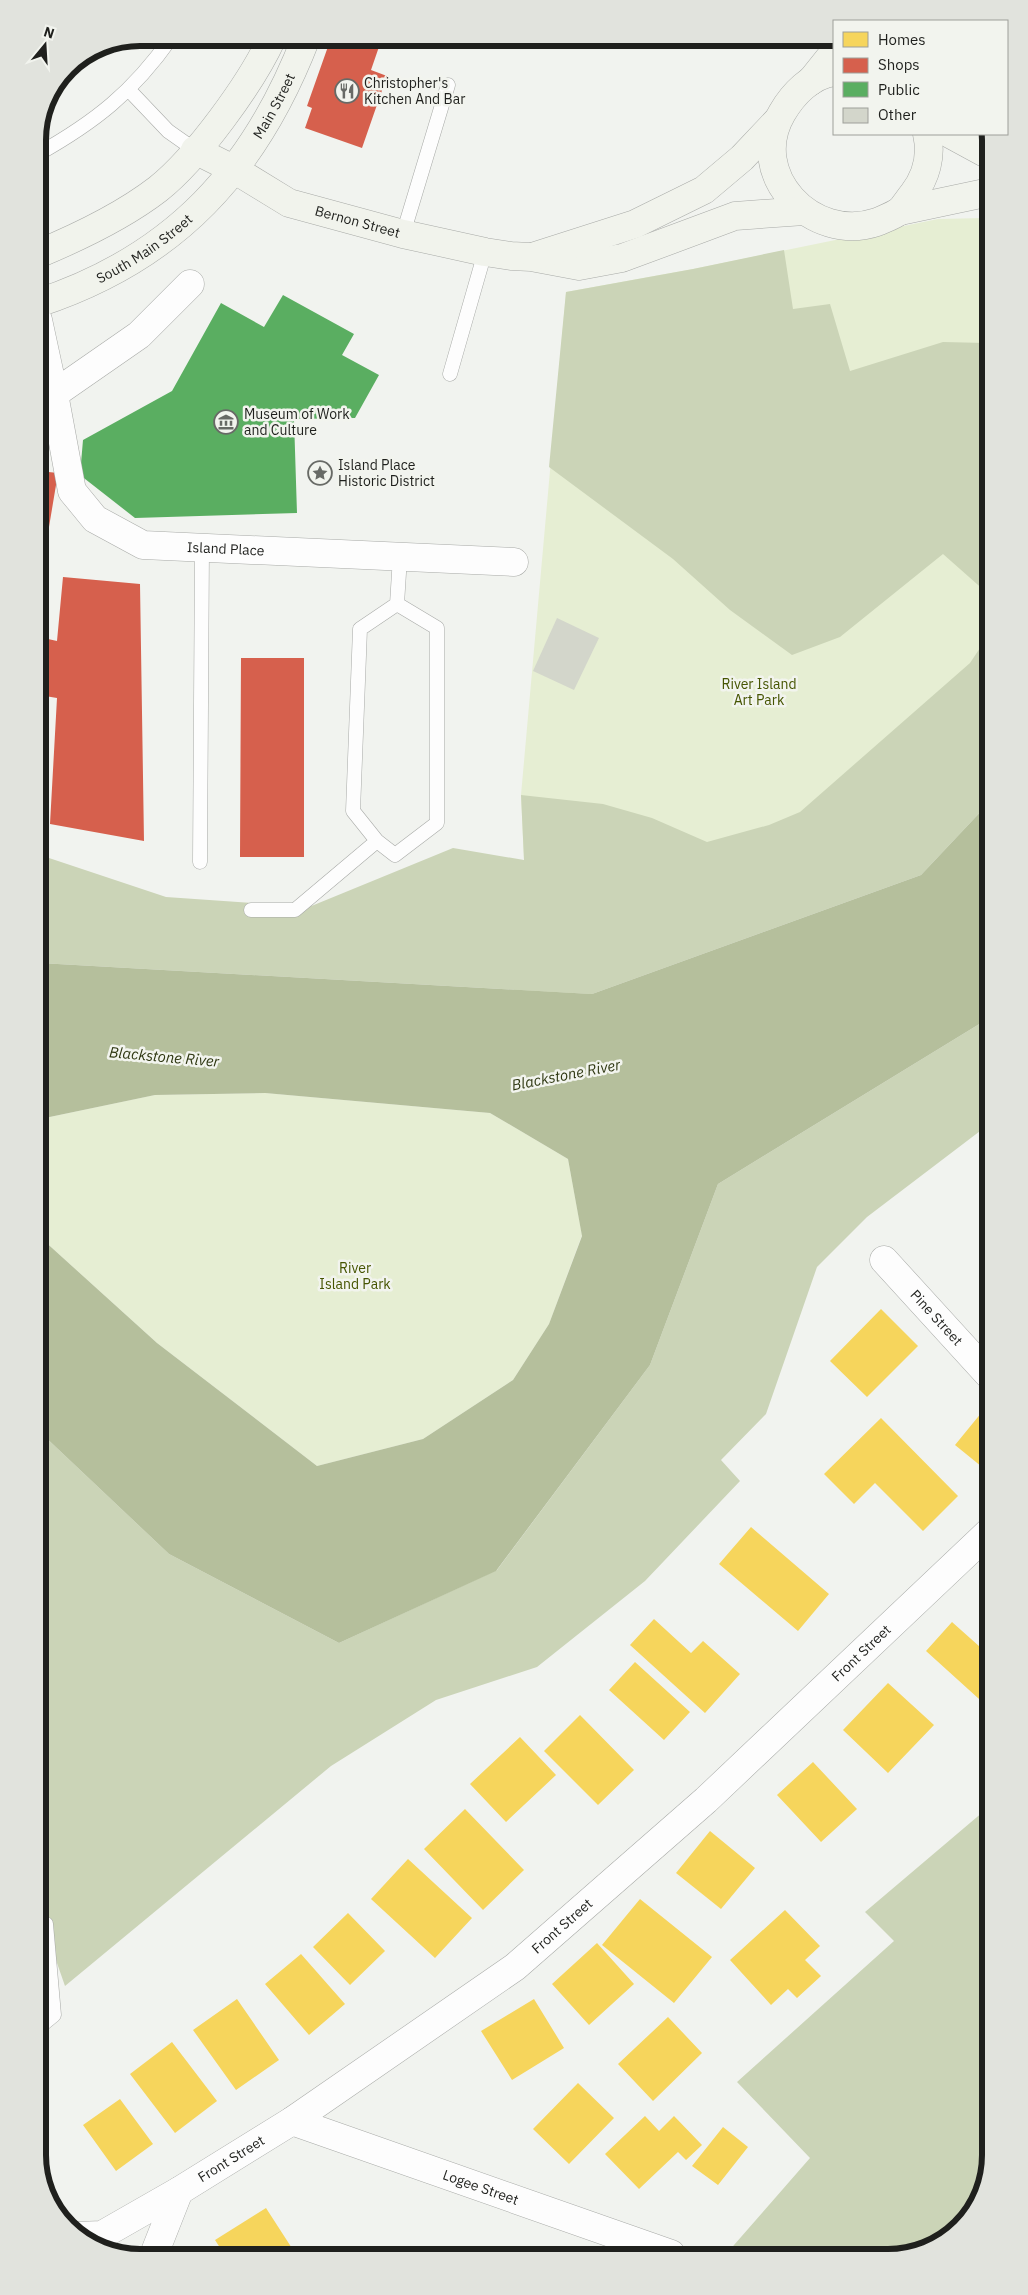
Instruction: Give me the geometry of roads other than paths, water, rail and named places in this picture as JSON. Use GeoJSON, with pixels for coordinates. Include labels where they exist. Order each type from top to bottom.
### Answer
{"type":"FeatureCollection","features":[{"type":"Feature","properties":{"kind":"main road"},"geometry":{"type":"LineString","coordinates":[[46,250],[102,224],[151,194],[167,181],[196,150],[253,73],[268,46]]}},
{"type":"Feature","properties":{"kind":"main road","name":"Main Street"},"geometry":{"type":"LineString","coordinates":[[235,170],[280,97],[302,46]]}},
{"type":"Feature","properties":{"kind":"main road"},"geometry":{"type":"LineString","coordinates":[[833,51],[823,76],[790,98],[777,121],[772,141],[774,162],[780,182],[790,198],[804,211],[834,225],[850,227],[867,225],[900,211],[982,194]]}},
{"type":"Feature","properties":{"kind":"main road","name":"Bernon Street"},"geometry":{"type":"LineString","coordinates":[[532,257],[635,224],[704,190],[742,158],[777,121]]}},
{"type":"Feature","properties":{"kind":"main road"},"geometry":{"type":"LineString","coordinates":[[900,211],[921,184],[928,164],[929,143],[927,135]]}},
{"type":"Feature","properties":{"kind":"main road"},"geometry":{"type":"LineString","coordinates":[[952,135],[982,150]]}},
{"type":"Feature","properties":{"kind":"main road","name":"Bernon Street"},"geometry":{"type":"LineString","coordinates":[[196,150],[235,170],[289,203],[403,234],[485,252],[532,257],[579,266],[622,258],[735,216],[804,211]]}},
{"type":"Feature","properties":{"kind":"main road","name":"South Main Street"},"geometry":{"type":"LineString","coordinates":[[46,300],[94,281],[133,260],[202,206],[235,170]]}},
{"type":"Feature","properties":{"kind":"street"},"geometry":{"type":"LineString","coordinates":[[46,397],[139,334],[190,284]]}},
{"type":"Feature","properties":{"kind":"street","name":"Island Place"},"geometry":{"type":"LineString","coordinates":[[46,397],[72,491],[95,519],[143,545],[514,562]]}},
{"type":"Feature","properties":{"kind":"street","name":"Pine Street"},"geometry":{"type":"LineString","coordinates":[[884,1260],[982,1367]]}},
{"type":"Feature","properties":{"kind":"street","name":"Front Street"},"geometry":{"type":"LineString","coordinates":[[92,2235],[102,2235],[292,2121],[516,1967],[706,1800],[982,1539]]}},
{"type":"Feature","properties":{"kind":"street","name":"Logee Street"},"geometry":{"type":"LineString","coordinates":[[292,2121],[657,2249]]}},
{"type":"Feature","properties":{"kind":"street"},"geometry":{"type":"LineString","coordinates":[[155,2249],[178,2191]]}},
{"type":"Feature","properties":{"kind":"lane"},"geometry":{"type":"LineString","coordinates":[[46,149],[90,123],[129,90],[164,46]]}},
{"type":"Feature","properties":{"kind":"lane"},"geometry":{"type":"LineString","coordinates":[[403,234],[448,85]]}},
{"type":"Feature","properties":{"kind":"lane"},"geometry":{"type":"LineString","coordinates":[[129,90],[164,128],[196,150]]}},
{"type":"Feature","properties":{"kind":"lane"},"geometry":{"type":"LineString","coordinates":[[450,374],[485,252]]}},
{"type":"Feature","properties":{"kind":"lane"},"geometry":{"type":"LineString","coordinates":[[200,862],[202,547]]}},
{"type":"Feature","properties":{"kind":"lane"},"geometry":{"type":"LineString","coordinates":[[397,604],[400,557]]}},
{"type":"Feature","properties":{"kind":"lane"},"geometry":{"type":"LineString","coordinates":[[397,604],[437,628],[437,823],[395,854],[377,841],[353,811],[360,629],[397,604]]}},
{"type":"Feature","properties":{"kind":"lane"},"geometry":{"type":"LineString","coordinates":[[251,910],[296,910],[377,841]]}},
{"type":"Feature","properties":{"kind":"lane"},"geometry":{"type":"LineString","coordinates":[[46,1924],[54,2015],[46,2022]]}},
{"type":"Feature","properties":{"kind":"water","name":"Blackstone River"},"geometry":{"type":"Polygon","coordinates":[[[982,810],[982,1022],[718,1184],[650,1365],[496,1571],[339,1643],[169,1554],[46,1438],[46,1243],[157,1343],[317,1466],[423,1439],[513,1380],[549,1324],[582,1236],[568,1159],[490,1113],[265,1093],[155,1095],[46,1118],[46,963],[592,994],[921,875],[982,810]]]}},
{"type":"Feature","properties":{"kind":"place","name":"Christopher's Kitchen And Bar"},"geometry":{"type":"Point","coordinates":[347,91]}},
{"type":"Feature","properties":{"kind":"place","name":"Museum of Work and Culture"},"geometry":{"type":"Point","coordinates":[226,422]}},
{"type":"Feature","properties":{"kind":"place","name":"Island Place Historic District"},"geometry":{"type":"Point","coordinates":[320,473]}},
{"type":"Feature","properties":{"kind":"park label","name":"River Island Art Park"},"geometry":{"type":"Point","coordinates":[759,692]}},
{"type":"Feature","properties":{"kind":"park label","name":"River Island Park"},"geometry":{"type":"Point","coordinates":[355,1276]}}]}
